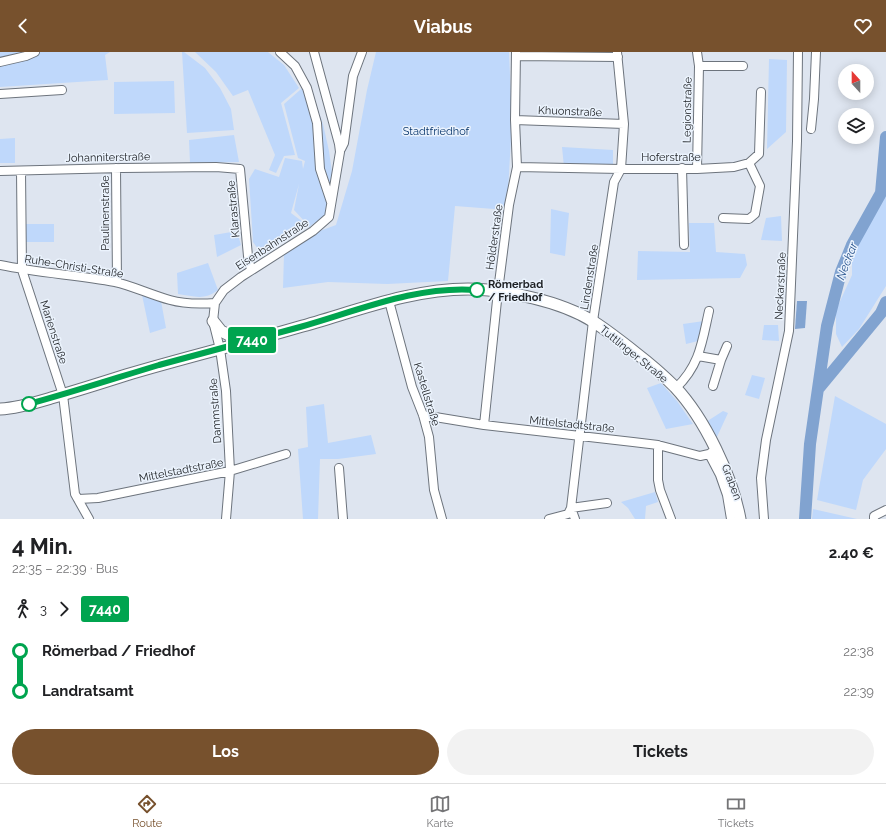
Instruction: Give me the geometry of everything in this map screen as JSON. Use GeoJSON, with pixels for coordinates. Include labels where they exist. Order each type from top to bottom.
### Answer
{"type":"FeatureCollection","features":[{"type":"Feature","properties":{"kind":"street"},"geometry":{"type":"LineString","coordinates":[[0,62],[26,56],[35,52]]}},
{"type":"Feature","properties":{"kind":"street"},"geometry":{"type":"LineString","coordinates":[[280,52],[295,66],[307,88],[317,123],[320,169],[332,203]]}},
{"type":"Feature","properties":{"kind":"street","name":"Eisenbahnstraße"},"geometry":{"type":"LineString","coordinates":[[314,52],[340,152]]}},
{"type":"Feature","properties":{"kind":"street","name":"Eisenbahnstraße"},"geometry":{"type":"LineString","coordinates":[[215,303],[224,290],[251,270],[313,231],[329,217],[340,152],[344,143],[354,76],[362,52]]}},
{"type":"Feature","properties":{"kind":"street","name":"Legionstraße"},"geometry":{"type":"LineString","coordinates":[[697,52],[699,66],[697,169]]}},
{"type":"Feature","properties":{"kind":"street","name":"Neckarstraße"},"geometry":{"type":"LineString","coordinates":[[764,519],[761,478],[766,440],[789,331],[797,141],[798,52]]}},
{"type":"Feature","properties":{"kind":"street"},"geometry":{"type":"LineString","coordinates":[[811,129],[817,99],[816,52]]}},
{"type":"Feature","properties":{"kind":"street"},"geometry":{"type":"LineString","coordinates":[[516,54],[618,54]]}},
{"type":"Feature","properties":{"kind":"street","name":"Hölderstraße"},"geometry":{"type":"LineString","coordinates":[[484,425],[498,291],[509,205],[517,167],[515,120],[516,54]]}},
{"type":"Feature","properties":{"kind":"street","name":"Lindenstraße"},"geometry":{"type":"LineString","coordinates":[[572,508],[593,321],[614,182],[621,169],[624,124],[618,54]]}},
{"type":"Feature","properties":{"kind":"street"},"geometry":{"type":"LineString","coordinates":[[699,66],[743,66]]}},
{"type":"Feature","properties":{"kind":"street"},"geometry":{"type":"LineString","coordinates":[[0,94],[62,90]]}},
{"type":"Feature","properties":{"kind":"street"},"geometry":{"type":"LineString","coordinates":[[723,218],[749,219],[755,214],[760,186],[749,163],[759,154],[761,92]]}},
{"type":"Feature","properties":{"kind":"street","name":"Khuonstraße"},"geometry":{"type":"LineString","coordinates":[[515,120],[624,124]]}},
{"type":"Feature","properties":{"kind":"street","name":"Hoferstraße"},"geometry":{"type":"LineString","coordinates":[[517,167],[697,169],[734,167],[749,163]]}},
{"type":"Feature","properties":{"kind":"street","name":"Johanniterstraße"},"geometry":{"type":"LineString","coordinates":[[0,171],[216,167]]}},
{"type":"Feature","properties":{"kind":"street","name":"Klarastraße"},"geometry":{"type":"LineString","coordinates":[[216,167],[240,169],[248,256],[251,270]]}},
{"type":"Feature","properties":{"kind":"street","name":"Paulinenstraße"},"geometry":{"type":"LineString","coordinates":[[116,168],[117,282]]}},
{"type":"Feature","properties":{"kind":"street"},"geometry":{"type":"LineString","coordinates":[[682,168],[684,245]]}},
{"type":"Feature","properties":{"kind":"street","name":"Marienstraße"},"geometry":{"type":"LineString","coordinates":[[21,171],[22,270],[64,395],[75,494],[89,519]]}},
{"type":"Feature","properties":{"kind":"street","name":"Ruhe-Christi-Straße"},"geometry":{"type":"LineString","coordinates":[[0,265],[22,270],[58,273],[117,282],[171,300],[200,304],[215,303]]}},
{"type":"Feature","properties":{"kind":"street","name":"Tuttlinger Straße"},"geometry":{"type":"LineString","coordinates":[[0,409],[25,405],[64,395],[159,365],[389,301],[425,293],[449,290],[467,289],[498,291],[521,295],[562,306],[593,321],[646,361],[676,388],[699,420],[712,451],[729,480],[737,503],[740,519]]}},
{"type":"Feature","properties":{"kind":"street","name":"Kastellstraße"},"geometry":{"type":"LineString","coordinates":[[389,301],[412,388],[423,415],[429,437],[434,490],[442,519]]}},
{"type":"Feature","properties":{"kind":"street"},"geometry":{"type":"LineString","coordinates":[[215,303],[213,321],[220,349]]}},
{"type":"Feature","properties":{"kind":"street","name":"Tuttlinger Straße"},"geometry":{"type":"LineString","coordinates":[[676,388],[686,378],[698,356],[709,311]]}},
{"type":"Feature","properties":{"kind":"street"},"geometry":{"type":"LineString","coordinates":[[213,321],[221,331],[243,342]]}},
{"type":"Feature","properties":{"kind":"street"},"geometry":{"type":"LineString","coordinates":[[713,386],[727,346]]}},
{"type":"Feature","properties":{"kind":"street","name":"Dammstraße"},"geometry":{"type":"LineString","coordinates":[[220,349],[226,390],[230,471],[226,519]]}},
{"type":"Feature","properties":{"kind":"street"},"geometry":{"type":"LineString","coordinates":[[698,356],[721,360]]}},
{"type":"Feature","properties":{"kind":"street","name":"Mittelstadtstraße"},"geometry":{"type":"LineString","coordinates":[[423,415],[484,425],[658,445],[700,456],[712,451]]}},
{"type":"Feature","properties":{"kind":"street"},"geometry":{"type":"LineString","coordinates":[[658,445],[658,480],[660,490],[671,519]]}},
{"type":"Feature","properties":{"kind":"street","name":"Graben"},"geometry":{"type":"LineString","coordinates":[[712,451],[727,495],[731,519]]}},
{"type":"Feature","properties":{"kind":"street","name":"Mittelstadtstraße"},"geometry":{"type":"LineString","coordinates":[[78,499],[98,498],[230,471],[286,454]]}},
{"type":"Feature","properties":{"kind":"street"},"geometry":{"type":"LineString","coordinates":[[339,468],[343,519]]}},
{"type":"Feature","properties":{"kind":"street"},"geometry":{"type":"LineString","coordinates":[[549,519],[568,514],[572,508],[607,503]]}},
{"type":"Feature","properties":{"kind":"street"},"geometry":{"type":"LineString","coordinates":[[572,508],[575,519]]}},
{"type":"Feature","properties":{"kind":"street"},"geometry":{"type":"LineString","coordinates":[[874,519],[874,516],[886,510]]}},
{"type":"Feature","properties":{"kind":"green space"},"geometry":{"type":"Polygon","coordinates":[[[0,52],[110,52],[105,55],[108,80],[0,87],[0,52]]]}},
{"type":"Feature","properties":{"kind":"green space"},"geometry":{"type":"Polygon","coordinates":[[[182,52],[205,68],[220,88],[231,109],[234,130],[187,133],[182,52]]]}},
{"type":"Feature","properties":{"kind":"green space"},"geometry":{"type":"Polygon","coordinates":[[[195,52],[268,52],[284,65],[299,88],[281,103],[295,155],[284,156],[276,173],[269,170],[275,155],[248,90],[233,96],[216,72],[195,52]]]}},
{"type":"Feature","properties":{"kind":"green space","name":"Stadtfriedhof"},"geometry":{"type":"Polygon","coordinates":[[[376,52],[509,52],[512,120],[507,210],[455,206],[448,281],[387,284],[328,282],[283,288],[284,254],[317,232],[336,225],[352,171],[367,90],[376,52]]]}},
{"type":"Feature","properties":{"kind":"green space"},"geometry":{"type":"Polygon","coordinates":[[[769,59],[787,60],[786,132],[767,149],[769,59]]]}},
{"type":"Feature","properties":{"kind":"green space"},"geometry":{"type":"Polygon","coordinates":[[[174,81],[175,113],[114,114],[114,82],[174,81]]]}},
{"type":"Feature","properties":{"kind":"green space"},"geometry":{"type":"Polygon","coordinates":[[[308,83],[323,124],[329,151],[333,180],[327,214],[309,227],[294,210],[299,184],[291,213],[307,225],[267,251],[261,253],[253,242],[249,179],[255,169],[279,177],[285,158],[302,161],[303,169],[305,161],[298,158],[284,104],[308,83]]]}},
{"type":"Feature","properties":{"kind":"green space"},"geometry":{"type":"Polygon","coordinates":[[[234,135],[239,162],[190,163],[189,140],[234,135]]]}},
{"type":"Feature","properties":{"kind":"green space"},"geometry":{"type":"Polygon","coordinates":[[[15,138],[15,163],[0,163],[0,139],[15,138]]]}},
{"type":"Feature","properties":{"kind":"green space"},"geometry":{"type":"Polygon","coordinates":[[[562,147],[613,150],[613,164],[611,167],[564,167],[562,147]]]}},
{"type":"Feature","properties":{"kind":"green space"},"geometry":{"type":"Polygon","coordinates":[[[886,192],[886,286],[859,329],[842,347],[836,334],[836,310],[852,275],[852,252],[886,192]]]}},
{"type":"Feature","properties":{"kind":"green space"},"geometry":{"type":"Polygon","coordinates":[[[551,209],[569,213],[565,256],[550,253],[551,209]]]}},
{"type":"Feature","properties":{"kind":"green space"},"geometry":{"type":"Polygon","coordinates":[[[781,216],[782,241],[761,240],[766,218],[781,216]]]}},
{"type":"Feature","properties":{"kind":"green space"},"geometry":{"type":"Polygon","coordinates":[[[689,223],[714,223],[716,252],[745,254],[747,265],[740,278],[637,280],[638,251],[690,252],[689,223]]]}},
{"type":"Feature","properties":{"kind":"green space"},"geometry":{"type":"Polygon","coordinates":[[[25,224],[54,224],[54,242],[26,242],[25,224]]]}},
{"type":"Feature","properties":{"kind":"green space"},"geometry":{"type":"Polygon","coordinates":[[[237,231],[241,245],[217,257],[214,235],[237,231]]]}},
{"type":"Feature","properties":{"kind":"green space"},"geometry":{"type":"Polygon","coordinates":[[[208,263],[218,290],[208,296],[203,297],[178,294],[177,273],[208,263]]]}},
{"type":"Feature","properties":{"kind":"green space"},"geometry":{"type":"Polygon","coordinates":[[[142,295],[161,301],[166,328],[150,333],[142,295]]]}},
{"type":"Feature","properties":{"kind":"green space"},"geometry":{"type":"Polygon","coordinates":[[[704,321],[698,341],[686,344],[683,324],[704,321]]]}},
{"type":"Feature","properties":{"kind":"green space"},"geometry":{"type":"Polygon","coordinates":[[[764,325],[778,325],[779,341],[762,340],[764,325]]]}},
{"type":"Feature","properties":{"kind":"green space"},"geometry":{"type":"Polygon","coordinates":[[[752,375],[765,378],[759,399],[745,395],[752,375]]]}},
{"type":"Feature","properties":{"kind":"green space"},"geometry":{"type":"Polygon","coordinates":[[[661,383],[677,401],[693,424],[666,429],[647,388],[661,383]]]}},
{"type":"Feature","properties":{"kind":"green space"},"geometry":{"type":"Polygon","coordinates":[[[835,396],[886,424],[886,449],[863,480],[856,510],[817,500],[835,396]]]}},
{"type":"Feature","properties":{"kind":"green space"},"geometry":{"type":"Polygon","coordinates":[[[324,404],[328,443],[371,435],[376,454],[338,459],[320,459],[318,519],[303,519],[298,449],[308,447],[306,407],[324,404]]]}},
{"type":"Feature","properties":{"kind":"green space"},"geometry":{"type":"Polygon","coordinates":[[[723,411],[728,413],[716,439],[706,422],[723,411]]]}},
{"type":"Feature","properties":{"kind":"green space"},"geometry":{"type":"Polygon","coordinates":[[[655,492],[658,502],[646,506],[645,519],[635,519],[628,508],[621,502],[655,492]]]}},
{"type":"Feature","properties":{"kind":"green space"},"geometry":{"type":"Polygon","coordinates":[[[813,509],[857,519],[812,519],[813,509]]]}},
{"type":"Feature","properties":{"kind":"shaded area"},"geometry":{"type":"Polygon","coordinates":[[[797,301],[807,301],[805,328],[795,329],[797,301]]]}},
{"type":"Feature","properties":{"kind":"waterway","name":"Neckar"},"geometry":{"type":"LineString","coordinates":[[805,519],[810,444],[827,326],[841,272],[852,245],[881,193],[886,137]]}},
{"type":"Feature","properties":{"kind":"waterway","name":"Neckar"},"geometry":{"type":"LineString","coordinates":[[819,388],[881,313],[886,302]]}},
{"type":"Feature","properties":{"kind":"bus line","name":"7440"},"geometry":{"type":"LineString","coordinates":[[29,404],[64,395],[159,365],[257,339],[403,297],[437,291],[467,289],[477,290]]}},
{"type":"Feature","properties":{"kind":"place","name":"Römerbad / Friedhof"},"geometry":{"type":"Point","coordinates":[477,290]}}]}
